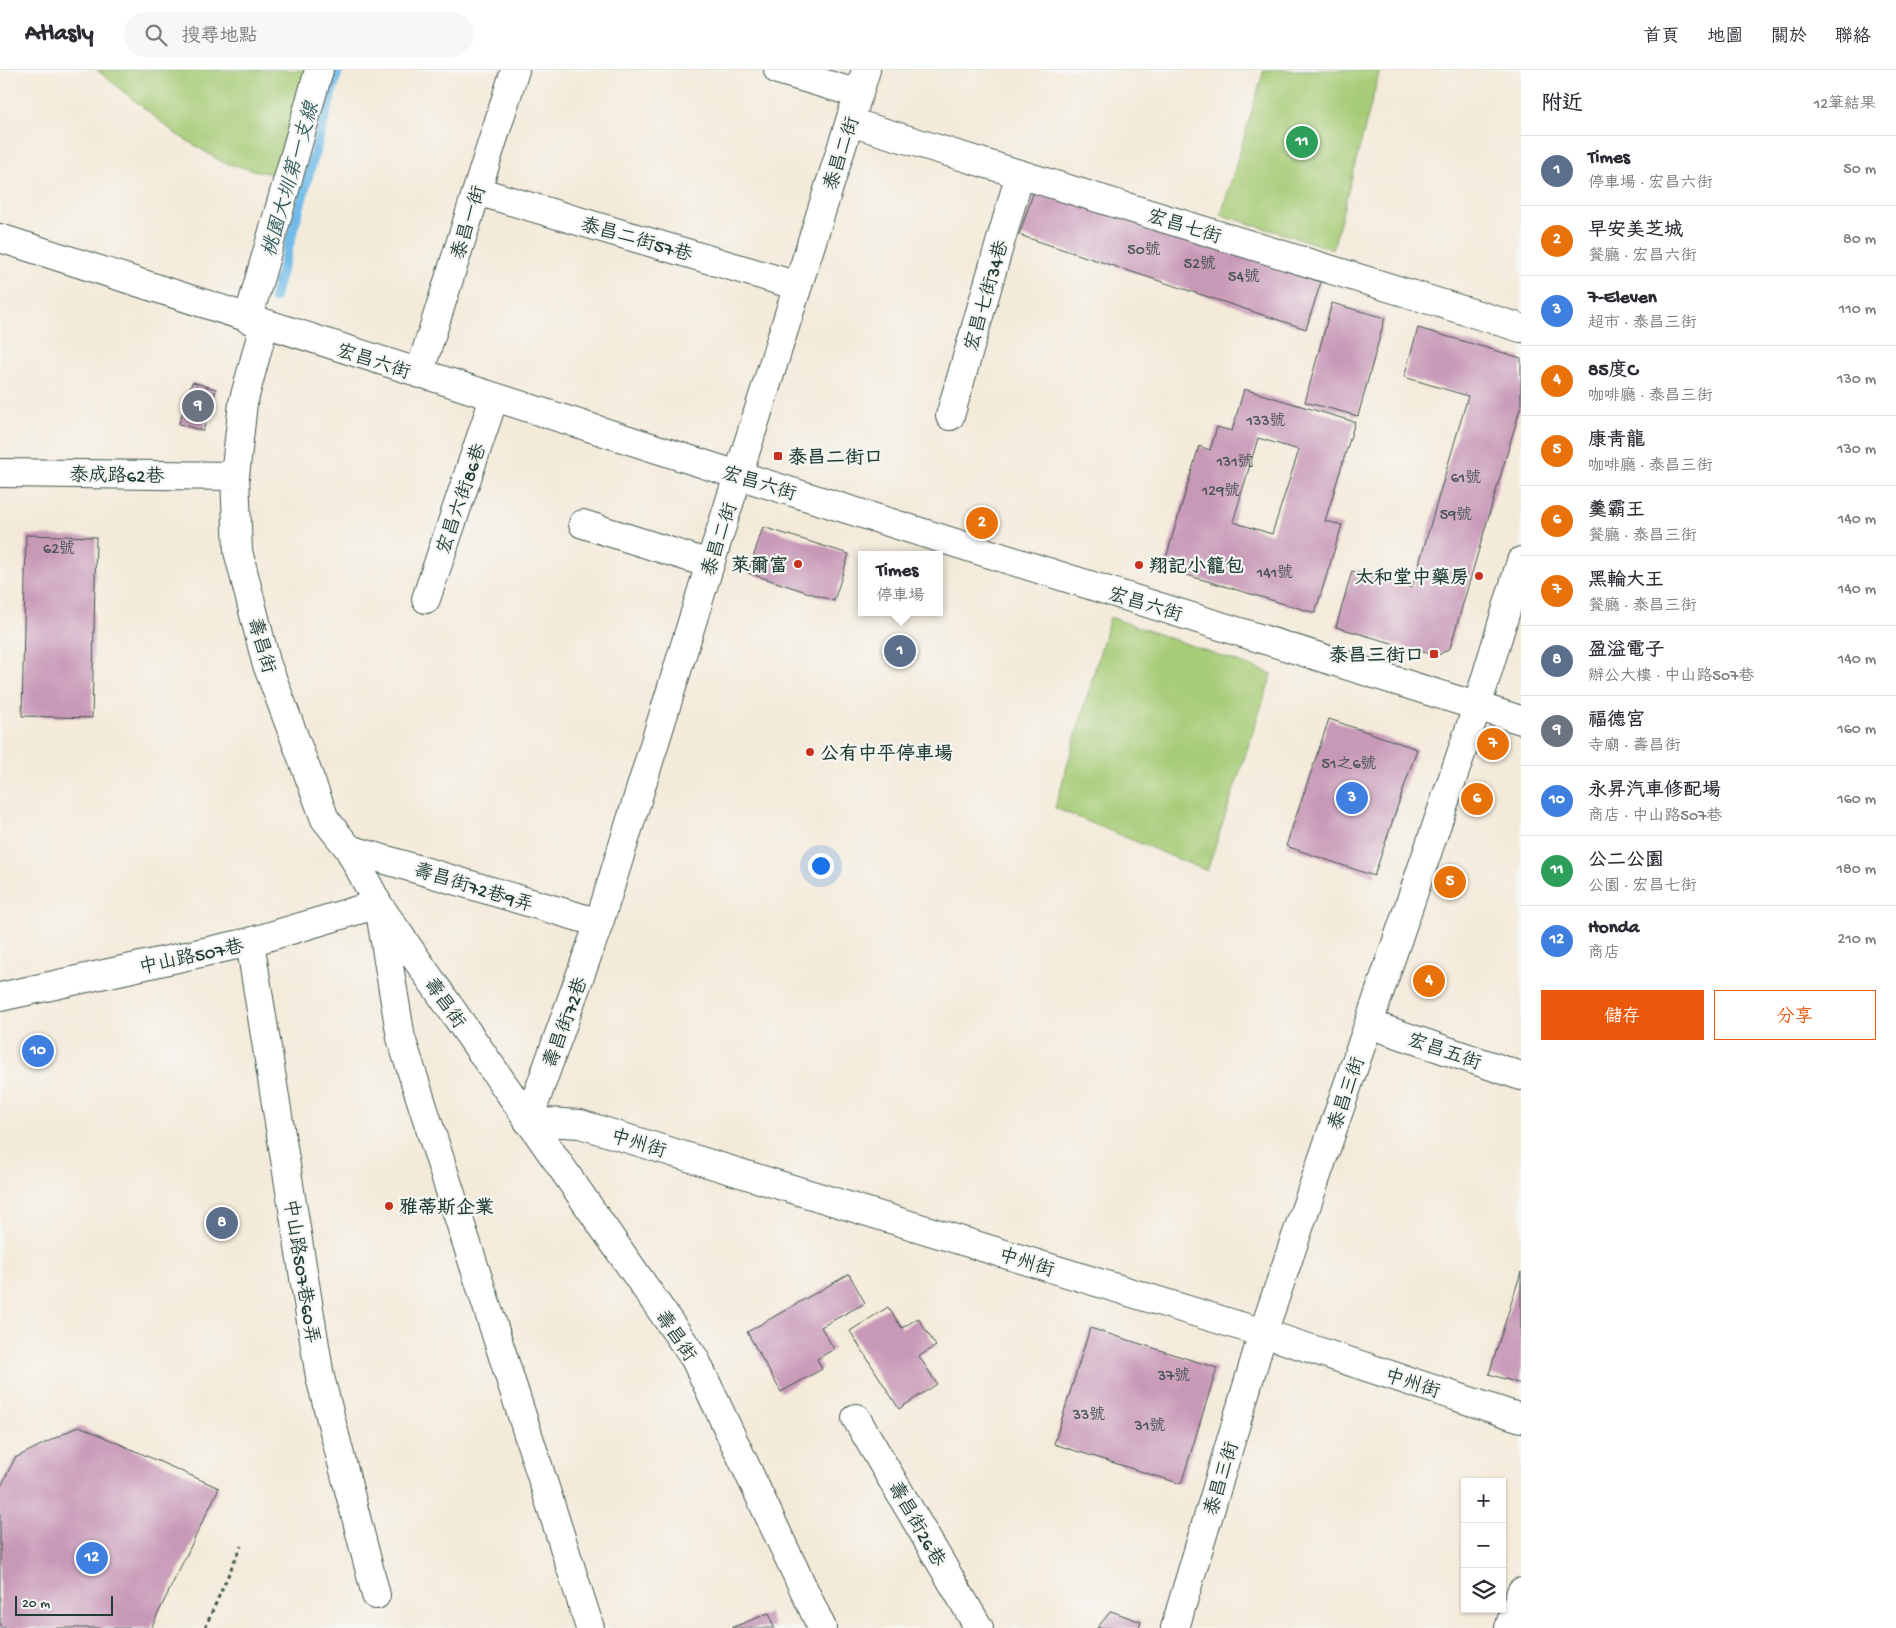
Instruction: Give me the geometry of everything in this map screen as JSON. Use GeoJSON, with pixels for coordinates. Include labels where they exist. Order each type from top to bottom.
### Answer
{"type":"FeatureCollection","features":[{"type":"Feature","properties":{"kind":"street","name":"壽昌街"},"geometry":{"type":"LineString","coordinates":[[319,70],[266,325],[243,403],[235,476],[238,551],[266,662],[325,819],[349,849],[378,904],[695,1359],[822,1628]]}},
{"type":"Feature","properties":{"kind":"street","name":"泰昌一街"},"geometry":{"type":"LineString","coordinates":[[419,374],[515,70]]}},
{"type":"Feature","properties":{"kind":"street"},"geometry":{"type":"LineString","coordinates":[[778,70],[862,82]]}},
{"type":"Feature","properties":{"kind":"street","name":"泰昌二街"},"geometry":{"type":"LineString","coordinates":[[599,923],[862,82]]}},
{"type":"Feature","properties":{"kind":"street","name":"宏昌七街"},"geometry":{"type":"LineString","coordinates":[[850,122],[1521,328]]}},
{"type":"Feature","properties":{"kind":"street","name":"宏昌七街34巷"},"geometry":{"type":"LineString","coordinates":[[950,416],[1020,174]]}},
{"type":"Feature","properties":{"kind":"street","name":"泰昌二街57巷"},"geometry":{"type":"LineString","coordinates":[[476,190],[798,286]]}},
{"type":"Feature","properties":{"kind":"street","name":"宏昌六街"},"geometry":{"type":"LineString","coordinates":[[0,238],[494,398],[1521,720]]}},
{"type":"Feature","properties":{"kind":"street","name":"宏昌六街86巷"},"geometry":{"type":"LineString","coordinates":[[426,598],[494,398]]}},
{"type":"Feature","properties":{"kind":"street","name":"泰成路62巷"},"geometry":{"type":"LineString","coordinates":[[0,473],[235,476]]}},
{"type":"Feature","properties":{"kind":"street"},"geometry":{"type":"LineString","coordinates":[[582,524],[710,564]]}},
{"type":"Feature","properties":{"kind":"street","name":"泰昌三街"},"geometry":{"type":"LineString","coordinates":[[1175,1628],[1263,1333],[1477,707],[1521,561]]}},
{"type":"Feature","properties":{"kind":"street","name":"壽昌街72巷9弄"},"geometry":{"type":"LineString","coordinates":[[349,849],[599,923]]}},
{"type":"Feature","properties":{"kind":"street"},"geometry":{"type":"LineString","coordinates":[[378,904],[401,1038],[590,1628]]}},
{"type":"Feature","properties":{"kind":"street","name":"中山路507巷"},"geometry":{"type":"LineString","coordinates":[[0,997],[250,942],[378,904]]}},
{"type":"Feature","properties":{"kind":"street","name":"壽昌街72巷"},"geometry":{"type":"LineString","coordinates":[[528,1121],[599,923]]}},
{"type":"Feature","properties":{"kind":"street","name":"中山路507巷60弄"},"geometry":{"type":"LineString","coordinates":[[250,942],[320,1377],[376,1595]]}},
{"type":"Feature","properties":{"kind":"street","name":"宏昌五街"},"geometry":{"type":"LineString","coordinates":[[1369,1024],[1521,1076]]}},
{"type":"Feature","properties":{"kind":"street","name":"中州街"},"geometry":{"type":"LineString","coordinates":[[528,1121],[580,1124],[1263,1333],[1521,1418]]}},
{"type":"Feature","properties":{"kind":"street","name":"壽昌街26巷"},"geometry":{"type":"LineString","coordinates":[[856,1418],[979,1628]]}},
{"type":"Feature","properties":{"kind":"street"},"geometry":{"type":"LineString","coordinates":[[1509,1628],[1521,1592]]}},
{"type":"Feature","properties":{"kind":"path"},"geometry":{"type":"LineString","coordinates":[[205,1628],[241,1546]]}},
{"type":"Feature","properties":{"kind":"green space"},"geometry":{"type":"Polygon","coordinates":[[[97,70],[309,70],[279,176],[224,163],[176,134],[97,70]]]}},
{"type":"Feature","properties":{"kind":"green space"},"geometry":{"type":"Polygon","coordinates":[[[1264,70],[1380,70],[1333,249],[1221,215],[1264,70]]]}},
{"type":"Feature","properties":{"kind":"green space"},"geometry":{"type":"Polygon","coordinates":[[[1110,617],[1272,674],[1207,871],[1055,808],[1110,617]]]}},
{"type":"Feature","properties":{"kind":"building"},"geometry":{"type":"Polygon","coordinates":[[[1035,188],[1321,282],[1306,329],[1019,235],[1035,188]]]}},
{"type":"Feature","properties":{"kind":"building"},"geometry":{"type":"Polygon","coordinates":[[[1332,303],[1385,318],[1358,416],[1305,402],[1332,303]]]}},
{"type":"Feature","properties":{"kind":"building"},"geometry":{"type":"Polygon","coordinates":[[[1418,328],[1521,358],[1521,406],[1450,648],[1437,656],[1336,627],[1352,571],[1412,588],[1468,396],[1404,377],[1418,328]]]}},
{"type":"Feature","properties":{"kind":"building"},"geometry":{"type":"Polygon","coordinates":[[[192,382],[216,389],[203,431],[179,424],[192,382]]]}},
{"type":"Feature","properties":{"kind":"building"},"geometry":{"type":"Polygon","coordinates":[[[1244,389],[1355,422],[1325,521],[1342,525],[1315,613],[1163,568],[1199,446],[1210,450],[1217,427],[1232,431],[1244,389]],[[1258,438],[1233,522],[1272,534],[1299,450],[1258,438]]]}},
{"type":"Feature","properties":{"kind":"building","name":"萊爾富"},"geometry":{"type":"Polygon","coordinates":[[[763,527],[849,554],[834,601],[748,573],[763,527]]]}},
{"type":"Feature","properties":{"kind":"building"},"geometry":{"type":"Polygon","coordinates":[[[26,535],[96,537],[92,718],[22,716],[26,535]]]}},
{"type":"Feature","properties":{"kind":"building"},"geometry":{"type":"Polygon","coordinates":[[[1329,719],[1417,749],[1374,876],[1286,846],[1329,719]]]}},
{"type":"Feature","properties":{"kind":"building"},"geometry":{"type":"Polygon","coordinates":[[[1521,1272],[1521,1384],[1489,1374],[1521,1272]]]}},
{"type":"Feature","properties":{"kind":"building"},"geometry":{"type":"Polygon","coordinates":[[[849,1274],[865,1303],[821,1327],[834,1349],[817,1359],[822,1369],[781,1392],[747,1332],[849,1274]]]}},
{"type":"Feature","properties":{"kind":"building"},"geometry":{"type":"Polygon","coordinates":[[[888,1307],[902,1328],[918,1318],[936,1346],[919,1356],[937,1384],[899,1409],[850,1331],[888,1307]]]}},
{"type":"Feature","properties":{"kind":"building"},"geometry":{"type":"Polygon","coordinates":[[[1090,1328],[1217,1368],[1181,1484],[1054,1444],[1090,1328]]]}},
{"type":"Feature","properties":{"kind":"building"},"geometry":{"type":"Polygon","coordinates":[[[79,1426],[219,1488],[151,1628],[0,1628],[0,1488],[15,1458],[79,1426]]]}},
{"type":"Feature","properties":{"kind":"building"},"geometry":{"type":"Polygon","coordinates":[[[1111,1611],[1141,1622],[1139,1628],[1097,1628],[1111,1611]]]}},
{"type":"Feature","properties":{"kind":"building"},"geometry":{"type":"Polygon","coordinates":[[[769,1613],[774,1628],[731,1628],[769,1613]]]}},
{"type":"Feature","properties":{"kind":"waterway","name":"桃園大圳第一支線"},"geometry":{"type":"LineString","coordinates":[[274,298],[338,70]]}},
{"type":"Feature","properties":{"kind":"place","name":"公二公園"},"geometry":{"type":"Point","coordinates":[1302,142]}},
{"type":"Feature","properties":{"kind":"place","name":"福德宮"},"geometry":{"type":"Point","coordinates":[198,406]}},
{"type":"Feature","properties":{"kind":"place","name":"泰昌二街口"},"geometry":{"type":"Point","coordinates":[778,456]}},
{"type":"Feature","properties":{"kind":"place","name":"早安美芝城"},"geometry":{"type":"Point","coordinates":[982,523]}},
{"type":"Feature","properties":{"kind":"place","name":"萊爾富"},"geometry":{"type":"Point","coordinates":[798,564]}},
{"type":"Feature","properties":{"kind":"place","name":"翔記小籠包"},"geometry":{"type":"Point","coordinates":[1139,565]}},
{"type":"Feature","properties":{"kind":"place","name":"太和堂中藥房"},"geometry":{"type":"Point","coordinates":[1479,576]}},
{"type":"Feature","properties":{"kind":"place","name":"Times"},"geometry":{"type":"Point","coordinates":[900,651]}},
{"type":"Feature","properties":{"kind":"place","name":"泰昌三街口"},"geometry":{"type":"Point","coordinates":[1434,654]}},
{"type":"Feature","properties":{"kind":"place","name":"黑輪大王"},"geometry":{"type":"Point","coordinates":[1493,744]}},
{"type":"Feature","properties":{"kind":"place","name":"公有中平停車場"},"geometry":{"type":"Point","coordinates":[810,752]}},
{"type":"Feature","properties":{"kind":"place","name":"7-Eleven"},"geometry":{"type":"Point","coordinates":[1352,798]}},
{"type":"Feature","properties":{"kind":"place","name":"羹霸王"},"geometry":{"type":"Point","coordinates":[1477,799]}},
{"type":"Feature","properties":{"kind":"place","name":"康青龍"},"geometry":{"type":"Point","coordinates":[1450,882]}},
{"type":"Feature","properties":{"kind":"place","name":"85度C"},"geometry":{"type":"Point","coordinates":[1429,981]}},
{"type":"Feature","properties":{"kind":"place","name":"永昇汽車修配場"},"geometry":{"type":"Point","coordinates":[38,1051]}},
{"type":"Feature","properties":{"kind":"place","name":"雅蒂斯企業"},"geometry":{"type":"Point","coordinates":[389,1206]}},
{"type":"Feature","properties":{"kind":"place","name":"盈溢電子"},"geometry":{"type":"Point","coordinates":[222,1223]}},
{"type":"Feature","properties":{"kind":"place","name":"Honda"},"geometry":{"type":"Point","coordinates":[92,1558]}}]}
